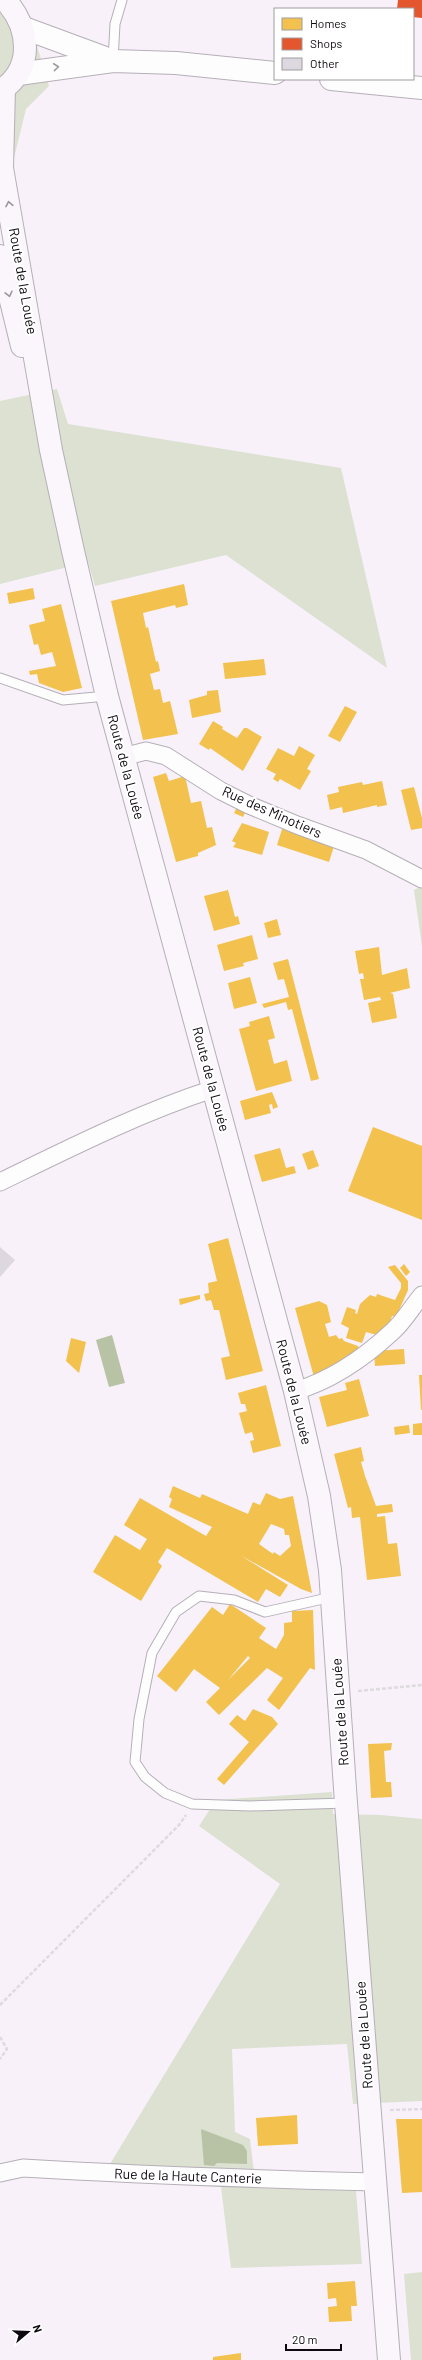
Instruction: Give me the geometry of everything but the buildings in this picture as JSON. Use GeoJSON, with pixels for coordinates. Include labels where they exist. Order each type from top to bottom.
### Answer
{"type":"FeatureCollection","features":[{"type":"Feature","properties":{"kind":"main road"},"geometry":{"type":"LineString","coordinates":[[5,0],[17,13],[24,28]]}},
{"type":"Feature","properties":{"kind":"main road","name":"Route de la Louée"},"geometry":{"type":"LineString","coordinates":[[24,28],[25,52],[7,84],[2,168],[51,450],[107,696],[295,1391],[318,1496],[330,1570],[346,1803],[389,2360]]}},
{"type":"Feature","properties":{"kind":"main road","name":"Route de la Louée"},"geometry":{"type":"LineString","coordinates":[[0,256],[14,320],[51,450]]}},
{"type":"Feature","properties":{"kind":"street"},"geometry":{"type":"LineString","coordinates":[[24,28],[113,60]]}},
{"type":"Feature","properties":{"kind":"street"},"geometry":{"type":"LineString","coordinates":[[7,84],[113,60],[176,63],[274,73]]}},
{"type":"Feature","properties":{"kind":"street"},"geometry":{"type":"LineString","coordinates":[[341,80],[422,88]]}},
{"type":"Feature","properties":{"kind":"street","name":"Rue des Minotiers"},"geometry":{"type":"LineString","coordinates":[[123,757],[146,751],[166,756],[221,791],[297,825],[366,850],[422,879]]}},
{"type":"Feature","properties":{"kind":"street"},"geometry":{"type":"LineString","coordinates":[[0,1182],[91,1138],[179,1100],[213,1089]]}},
{"type":"Feature","properties":{"kind":"street"},"geometry":{"type":"LineString","coordinates":[[295,1391],[332,1378],[357,1361],[394,1330],[422,1295]]}},
{"type":"Feature","properties":{"kind":"street","name":"Rue de la Haute Canterie"},"geometry":{"type":"LineString","coordinates":[[0,2173],[23,2168],[189,2175],[223,2178],[376,2182]]}},
{"type":"Feature","properties":{"kind":"lane"},"geometry":{"type":"LineString","coordinates":[[113,60],[115,24],[122,0]]}},
{"type":"Feature","properties":{"kind":"lane"},"geometry":{"type":"LineString","coordinates":[[0,678],[63,700],[107,696]]}},
{"type":"Feature","properties":{"kind":"lane"},"geometry":{"type":"LineString","coordinates":[[332,1597],[265,1612],[234,1600],[200,1596],[176,1612],[152,1653],[139,1719],[135,1762],[145,1777],[166,1793],[192,1804],[250,1806],[346,1803]]}},
{"type":"Feature","properties":{"kind":"path"},"geometry":{"type":"LineString","coordinates":[[339,1693],[422,1685]]}},
{"type":"Feature","properties":{"kind":"path"},"geometry":{"type":"LineString","coordinates":[[0,2005],[179,1825],[192,1804]]}},
{"type":"Feature","properties":{"kind":"path"},"geometry":{"type":"LineString","coordinates":[[0,2037],[7,2049],[0,2059]]}},
{"type":"Feature","properties":{"kind":"path"},"geometry":{"type":"LineString","coordinates":[[370,2110],[422,2109]]}},
{"type":"Feature","properties":{"kind":"shaded area"},"geometry":{"type":"Polygon","coordinates":[[[0,0],[16,0],[26,9],[49,86],[26,109],[11,170],[0,165],[0,0]]]}},
{"type":"Feature","properties":{"kind":"shaded area"},"geometry":{"type":"Polygon","coordinates":[[[57,389],[68,424],[341,468],[387,668],[226,555],[95,586],[88,562],[0,584],[0,401],[57,389]]]}},
{"type":"Feature","properties":{"kind":"shaded area"},"geometry":{"type":"Polygon","coordinates":[[[422,886],[422,946],[414,890],[422,886]]]}},
{"type":"Feature","properties":{"kind":"shaded area"},"geometry":{"type":"Polygon","coordinates":[[[112,1335],[125,1383],[109,1387],[96,1340],[112,1335]]]}},
{"type":"Feature","properties":{"kind":"shaded area"},"geometry":{"type":"Polygon","coordinates":[[[332,1792],[333,1814],[381,1815],[422,1819],[422,2101],[353,2104],[347,2044],[232,2049],[235,2132],[250,2139],[256,2188],[356,2191],[362,2264],[231,2268],[219,2171],[110,2164],[280,1884],[199,1826],[216,1800],[332,1792]]]}},
{"type":"Feature","properties":{"kind":"shaded area"},"geometry":{"type":"Polygon","coordinates":[[[201,2129],[243,2145],[247,2151],[247,2164],[217,2163],[214,2166],[204,2165],[201,2129]]]}},
{"type":"Feature","properties":{"kind":"shaded area"},"geometry":{"type":"Polygon","coordinates":[[[422,2272],[422,2360],[411,2360],[404,2274],[422,2272]]]}}]}
